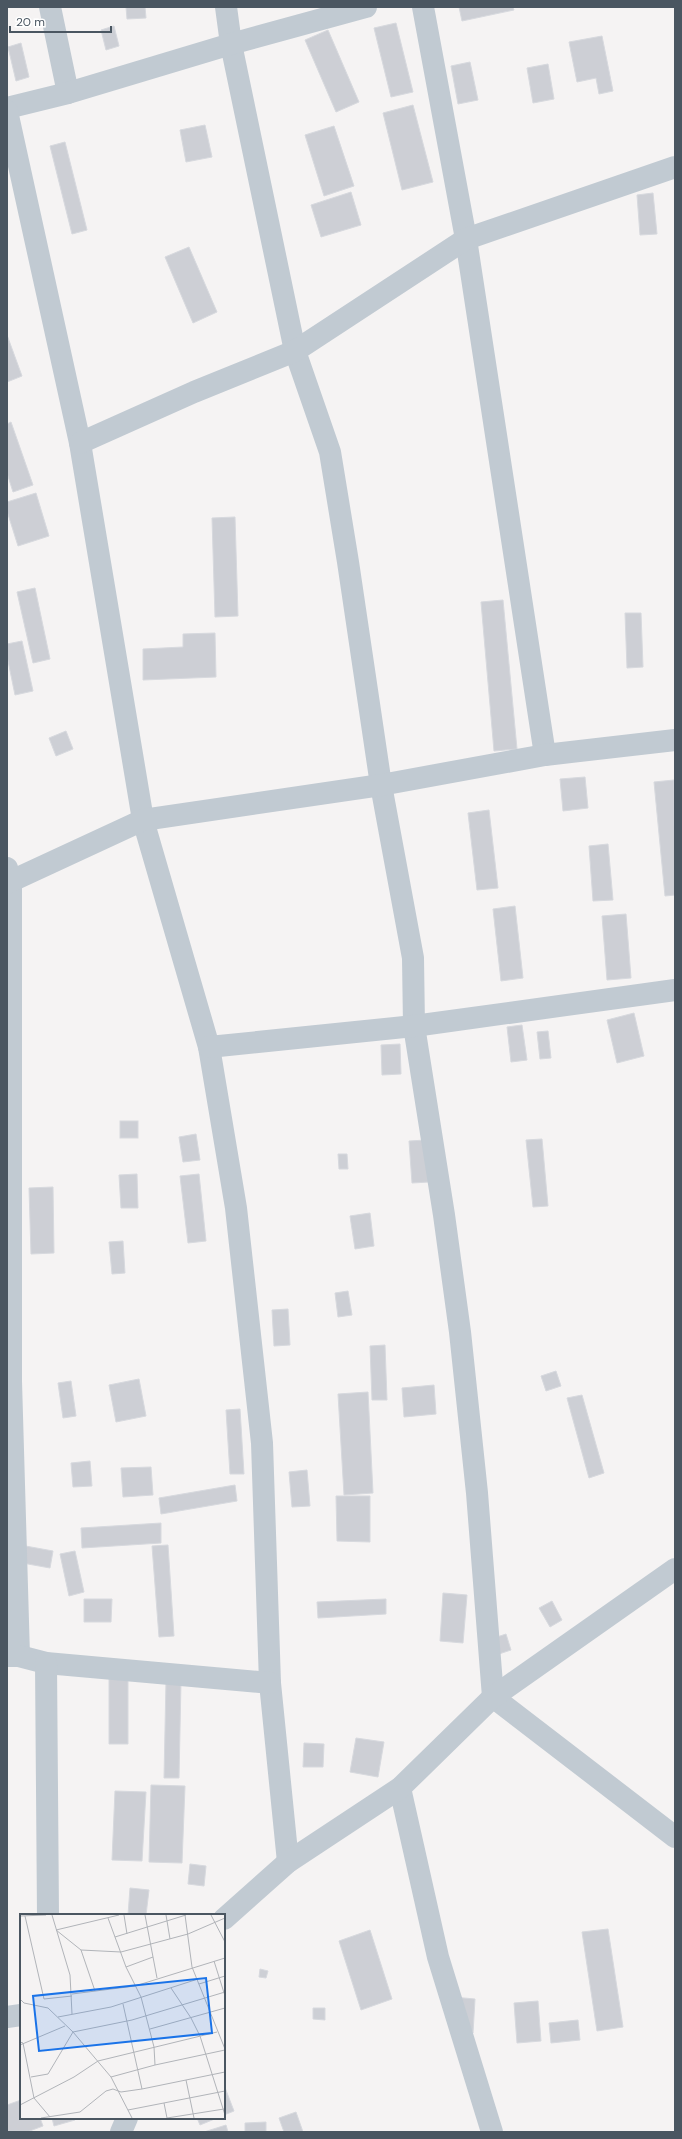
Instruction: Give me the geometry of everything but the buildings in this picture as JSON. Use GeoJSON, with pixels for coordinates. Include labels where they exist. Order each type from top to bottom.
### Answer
{"type":"FeatureCollection","features":[{"type":"Feature","properties":{"kind":"street"},"geometry":{"type":"LineString","coordinates":[[50,7],[68,93]]}},
{"type":"Feature","properties":{"kind":"street"},"geometry":{"type":"LineString","coordinates":[[226,7],[231,44],[295,351],[330,452],[381,785],[413,958],[414,1026],[444,1215],[460,1332],[477,1493],[493,1697],[675,1837]]}},
{"type":"Feature","properties":{"kind":"street"},"geometry":{"type":"LineString","coordinates":[[7,108],[68,93],[231,44],[366,7]]}},
{"type":"Feature","properties":{"kind":"street"},"geometry":{"type":"LineString","coordinates":[[423,7],[466,239],[545,755]]}},
{"type":"Feature","properties":{"kind":"street"},"geometry":{"type":"LineString","coordinates":[[7,111],[80,443],[143,820],[210,1047],[236,1208],[262,1443],[270,1682],[288,1862]]}},
{"type":"Feature","properties":{"kind":"street"},"geometry":{"type":"LineString","coordinates":[[80,443],[194,392],[295,351],[466,239],[675,167]]}},
{"type":"Feature","properties":{"kind":"street"},"geometry":{"type":"LineString","coordinates":[[270,1682],[46,1663],[13,1656],[9,1381],[8,878],[143,820],[381,785],[545,755],[675,740]]}},
{"type":"Feature","properties":{"kind":"street"},"geometry":{"type":"LineString","coordinates":[[210,1047],[414,1026],[675,990]]}},
{"type":"Feature","properties":{"kind":"street"},"geometry":{"type":"LineString","coordinates":[[225,1918],[288,1862],[400,1788],[493,1697],[675,1569]]}},
{"type":"Feature","properties":{"kind":"street"},"geometry":{"type":"LineString","coordinates":[[46,1663],[48,1914]]}},
{"type":"Feature","properties":{"kind":"street"},"geometry":{"type":"LineString","coordinates":[[400,1788],[438,1957],[492,2132]]}},
{"type":"Feature","properties":{"kind":"street"},"geometry":{"type":"LineString","coordinates":[[7,2017],[20,2015]]}},
{"type":"Feature","properties":{"kind":"street"},"geometry":{"type":"LineString","coordinates":[[121,2132],[127,2119]]}}]}
